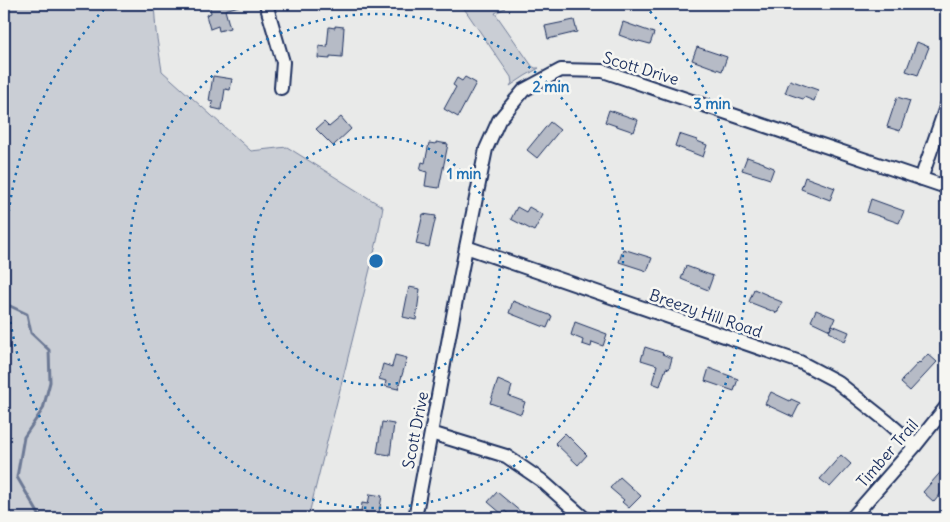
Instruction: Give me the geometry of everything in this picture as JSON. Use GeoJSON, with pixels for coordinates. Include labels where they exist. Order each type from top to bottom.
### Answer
{"type":"FeatureCollection","features":[{"type":"Feature","properties":{"kind":"street"},"geometry":{"type":"LineString","coordinates":[[266,4],[283,62],[281,88]]}},
{"type":"Feature","properties":{"kind":"street","name":"Scott Drive"},"geometry":{"type":"LineString","coordinates":[[416,518],[486,149],[499,120],[524,90],[561,70],[603,71],[946,187]]}},
{"type":"Feature","properties":{"kind":"street"},"geometry":{"type":"LineString","coordinates":[[921,178],[946,107]]}},
{"type":"Feature","properties":{"kind":"street","name":"Breezy Hill Road"},"geometry":{"type":"LineString","coordinates":[[466,247],[800,362],[836,381],[915,446]]}},
{"type":"Feature","properties":{"kind":"street","name":"Timber Trail"},"geometry":{"type":"LineString","coordinates":[[852,518],[915,446],[946,407]]}},
{"type":"Feature","properties":{"kind":"street"},"geometry":{"type":"LineString","coordinates":[[431,433],[506,456],[541,480],[584,518]]}},
{"type":"Feature","properties":{"kind":"shaded area"},"geometry":{"type":"Polygon","coordinates":[[[4,4],[154,4],[162,71],[251,151],[287,147],[383,207],[377,241],[308,518],[4,518],[4,4]]]}},
{"type":"Feature","properties":{"kind":"shaded area"},"geometry":{"type":"Polygon","coordinates":[[[461,4],[501,4],[505,8],[495,13],[532,66],[539,68],[510,86],[512,83],[511,77],[461,4]]]}},
{"type":"Feature","properties":{"kind":"building"},"geometry":{"type":"Polygon","coordinates":[[[209,4],[239,4],[239,6],[225,10],[230,28],[219,31],[218,26],[210,29],[206,15],[211,13],[209,4]]]}},
{"type":"Feature","properties":{"kind":"building"},"geometry":{"type":"Polygon","coordinates":[[[574,20],[577,32],[548,39],[545,26],[574,20]]]}},
{"type":"Feature","properties":{"kind":"building"},"geometry":{"type":"Polygon","coordinates":[[[623,22],[654,33],[650,44],[619,35],[623,22]]]}},
{"type":"Feature","properties":{"kind":"building"},"geometry":{"type":"Polygon","coordinates":[[[335,26],[344,27],[342,57],[318,58],[319,46],[327,47],[329,27],[335,28],[335,26]]]}},
{"type":"Feature","properties":{"kind":"building"},"geometry":{"type":"Polygon","coordinates":[[[917,42],[929,47],[918,75],[906,71],[917,42]]]}},
{"type":"Feature","properties":{"kind":"building"},"geometry":{"type":"Polygon","coordinates":[[[697,47],[727,57],[722,71],[692,60],[697,47]]]}},
{"type":"Feature","properties":{"kind":"building"},"geometry":{"type":"Polygon","coordinates":[[[213,76],[232,79],[230,90],[225,89],[221,110],[212,108],[213,102],[209,101],[213,76]]]}},
{"type":"Feature","properties":{"kind":"building"},"geometry":{"type":"Polygon","coordinates":[[[465,77],[476,83],[458,117],[444,109],[456,87],[453,85],[457,78],[462,81],[465,77]]]}},
{"type":"Feature","properties":{"kind":"building"},"geometry":{"type":"Polygon","coordinates":[[[790,80],[818,90],[814,101],[785,93],[790,80]]]}},
{"type":"Feature","properties":{"kind":"building"},"geometry":{"type":"Polygon","coordinates":[[[897,97],[910,101],[900,131],[887,127],[897,97]]]}},
{"type":"Feature","properties":{"kind":"building"},"geometry":{"type":"Polygon","coordinates":[[[609,110],[638,120],[634,132],[605,122],[609,110]]]}},
{"type":"Feature","properties":{"kind":"building"},"geometry":{"type":"Polygon","coordinates":[[[341,117],[351,129],[333,146],[316,129],[324,122],[329,127],[341,117]]]}},
{"type":"Feature","properties":{"kind":"building"},"geometry":{"type":"Polygon","coordinates":[[[550,122],[560,130],[537,158],[527,150],[550,122]]]}},
{"type":"Feature","properties":{"kind":"building"},"geometry":{"type":"Polygon","coordinates":[[[679,134],[707,145],[703,157],[675,146],[679,134]]]}},
{"type":"Feature","properties":{"kind":"building"},"geometry":{"type":"Polygon","coordinates":[[[436,142],[448,144],[439,188],[425,186],[427,172],[420,170],[422,162],[425,163],[429,143],[436,144],[436,142]]]}},
{"type":"Feature","properties":{"kind":"building"},"geometry":{"type":"Polygon","coordinates":[[[747,157],[774,168],[770,179],[742,170],[747,157]]]}},
{"type":"Feature","properties":{"kind":"building"},"geometry":{"type":"Polygon","coordinates":[[[805,177],[835,188],[830,200],[801,189],[805,177]]]}},
{"type":"Feature","properties":{"kind":"building"},"geometry":{"type":"Polygon","coordinates":[[[871,199],[904,211],[899,223],[867,212],[871,199]]]}},
{"type":"Feature","properties":{"kind":"building"},"geometry":{"type":"Polygon","coordinates":[[[517,207],[526,212],[529,207],[543,215],[534,231],[511,219],[517,207]]]}},
{"type":"Feature","properties":{"kind":"building"},"geometry":{"type":"Polygon","coordinates":[[[423,214],[436,216],[429,247],[416,244],[423,214]]]}},
{"type":"Feature","properties":{"kind":"building"},"geometry":{"type":"Polygon","coordinates":[[[623,249],[652,258],[647,271],[619,262],[623,249]]]}},
{"type":"Feature","properties":{"kind":"building"},"geometry":{"type":"Polygon","coordinates":[[[686,266],[713,276],[708,290],[681,279],[686,266]]]}},
{"type":"Feature","properties":{"kind":"building"},"geometry":{"type":"Polygon","coordinates":[[[409,287],[420,289],[416,320],[403,317],[409,287]]]}},
{"type":"Feature","properties":{"kind":"building"},"geometry":{"type":"Polygon","coordinates":[[[754,289],[782,302],[777,313],[749,302],[754,289]]]}},
{"type":"Feature","properties":{"kind":"building"},"geometry":{"type":"Polygon","coordinates":[[[513,301],[552,316],[547,328],[509,313],[513,301]]]}},
{"type":"Feature","properties":{"kind":"building"},"geometry":{"type":"Polygon","coordinates":[[[816,310],[835,318],[830,330],[811,321],[816,310]]]}},
{"type":"Feature","properties":{"kind":"building"},"geometry":{"type":"Polygon","coordinates":[[[575,322],[607,334],[603,346],[592,342],[591,347],[582,344],[583,340],[571,335],[575,322]]]}},
{"type":"Feature","properties":{"kind":"building"},"geometry":{"type":"Polygon","coordinates":[[[832,325],[849,332],[845,341],[829,332],[832,325]]]}},
{"type":"Feature","properties":{"kind":"building"},"geometry":{"type":"Polygon","coordinates":[[[645,347],[672,358],[669,369],[666,368],[660,386],[652,383],[657,365],[641,360],[645,347]]]}},
{"type":"Feature","properties":{"kind":"building"},"geometry":{"type":"Polygon","coordinates":[[[928,354],[937,362],[910,391],[901,383],[902,380],[928,354]]]}},
{"type":"Feature","properties":{"kind":"building"},"geometry":{"type":"Polygon","coordinates":[[[395,355],[407,358],[398,389],[385,386],[386,381],[379,379],[383,364],[392,367],[395,355]]]}},
{"type":"Feature","properties":{"kind":"building"},"geometry":{"type":"Polygon","coordinates":[[[709,368],[738,379],[734,391],[705,381],[709,368]]]}},
{"type":"Feature","properties":{"kind":"building"},"geometry":{"type":"Polygon","coordinates":[[[498,380],[512,386],[509,396],[525,402],[521,414],[490,403],[498,380]]]}},
{"type":"Feature","properties":{"kind":"building"},"geometry":{"type":"Polygon","coordinates":[[[771,392],[790,401],[791,399],[800,403],[793,417],[765,404],[771,392]]]}},
{"type":"Feature","properties":{"kind":"building"},"geometry":{"type":"Polygon","coordinates":[[[382,422],[394,424],[390,455],[377,453],[382,422]]]}},
{"type":"Feature","properties":{"kind":"building"},"geometry":{"type":"Polygon","coordinates":[[[565,433],[587,455],[578,465],[555,443],[565,433]]]}},
{"type":"Feature","properties":{"kind":"building"},"geometry":{"type":"Polygon","coordinates":[[[841,455],[851,464],[830,487],[820,479],[841,455]]]}},
{"type":"Feature","properties":{"kind":"building"},"geometry":{"type":"Polygon","coordinates":[[[946,466],[946,487],[934,502],[923,492],[946,466]]]}},
{"type":"Feature","properties":{"kind":"building"},"geometry":{"type":"Polygon","coordinates":[[[620,477],[641,496],[629,508],[622,502],[624,500],[610,488],[620,477]]]}},
{"type":"Feature","properties":{"kind":"building"},"geometry":{"type":"Polygon","coordinates":[[[497,492],[528,518],[513,518],[505,511],[502,514],[488,502],[497,492]]]}},
{"type":"Feature","properties":{"kind":"building"},"geometry":{"type":"Polygon","coordinates":[[[370,494],[382,496],[378,518],[366,518],[367,512],[361,511],[362,503],[368,504],[370,494]]]}},
{"type":"Feature","properties":{"kind":"waterway"},"geometry":{"type":"LineString","coordinates":[[4,296],[8,305],[27,314],[31,333],[49,350],[50,382],[43,409],[24,437],[17,477],[41,518]]}}]}
